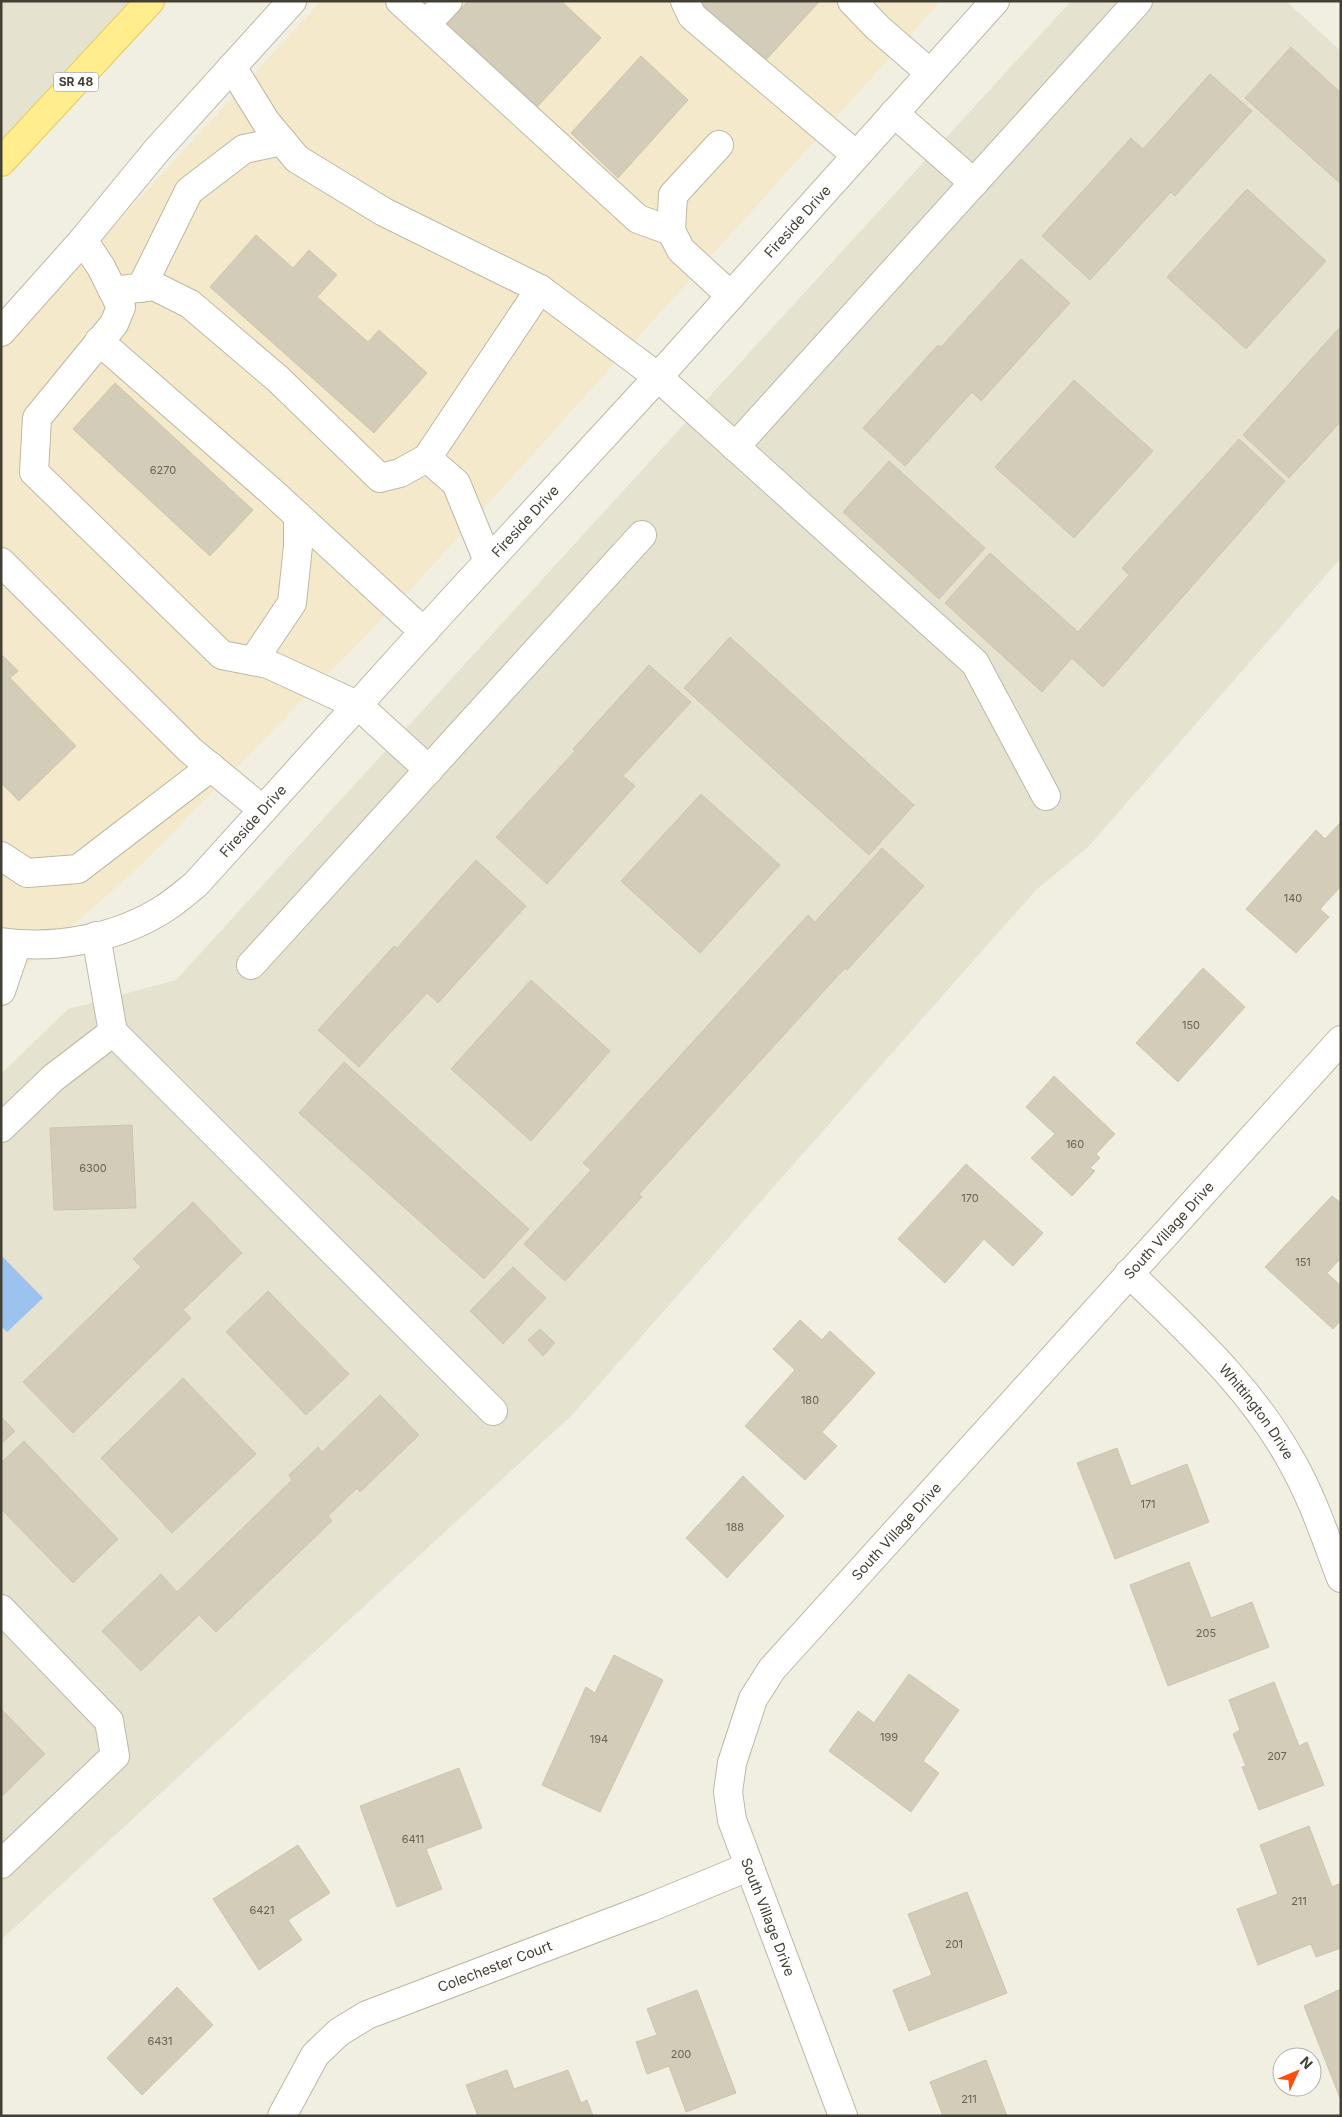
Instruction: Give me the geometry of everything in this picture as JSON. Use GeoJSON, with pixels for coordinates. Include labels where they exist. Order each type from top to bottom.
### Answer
{"type":"FeatureCollection","features":[{"type":"Feature","properties":{"kind":"main road","name":"SR 48"},"geometry":{"type":"LineString","coordinates":[[1,162],[150,1]]}},
{"type":"Feature","properties":{"kind":"street"},"geometry":{"type":"LineString","coordinates":[[1,332],[83,240],[157,150],[292,1]]}},
{"type":"Feature","properties":{"kind":"street"},"geometry":{"type":"LineString","coordinates":[[400,1],[638,219],[671,231]]}},
{"type":"Feature","properties":{"kind":"street"},"geometry":{"type":"LineString","coordinates":[[426,24],[448,1]]}},
{"type":"Feature","properties":{"kind":"street"},"geometry":{"type":"LineString","coordinates":[[685,1],[692,16],[856,155]]}},
{"type":"Feature","properties":{"kind":"street"},"geometry":{"type":"LineString","coordinates":[[852,1],[878,28],[930,73]]}},
{"type":"Feature","properties":{"kind":"street","name":"Fireside Drive"},"geometry":{"type":"LineString","coordinates":[[9,943],[81,941],[130,926],[165,908],[196,884],[359,706],[488,561],[658,377],[995,1]]}},
{"type":"Feature","properties":{"kind":"street"},"geometry":{"type":"LineString","coordinates":[[735,446],[1138,1]]}},
{"type":"Feature","properties":{"kind":"street"},"geometry":{"type":"LineString","coordinates":[[232,68],[266,122],[297,159],[384,212],[540,289],[658,377],[975,663],[1046,796]]}},
{"type":"Feature","properties":{"kind":"street"},"geometry":{"type":"LineString","coordinates":[[894,113],[974,183]]}},
{"type":"Feature","properties":{"kind":"street"},"geometry":{"type":"LineString","coordinates":[[141,288],[188,191],[244,149],[282,141]]}},
{"type":"Feature","properties":{"kind":"street"},"geometry":{"type":"LineString","coordinates":[[719,145],[673,195],[671,231],[681,250],[731,296]]}},
{"type":"Feature","properties":{"kind":"street"},"geometry":{"type":"LineString","coordinates":[[83,240],[121,307],[114,324],[37,418],[34,472],[222,655],[268,664],[359,706],[429,770]]}},
{"type":"Feature","properties":{"kind":"street"},"geometry":{"type":"LineString","coordinates":[[113,291],[154,286],[190,304],[278,379],[380,478],[400,473],[427,458],[540,289]]}},
{"type":"Feature","properties":{"kind":"street"},"geometry":{"type":"LineString","coordinates":[[99,341],[298,516],[424,632]]}},
{"type":"Feature","properties":{"kind":"street"},"geometry":{"type":"LineString","coordinates":[[427,458],[456,483],[488,561]]}},
{"type":"Feature","properties":{"kind":"street"},"geometry":{"type":"LineString","coordinates":[[253,661],[292,603],[298,546],[298,516]]}},
{"type":"Feature","properties":{"kind":"street"},"geometry":{"type":"LineString","coordinates":[[251,965],[642,536]]}},
{"type":"Feature","properties":{"kind":"street"},"geometry":{"type":"LineString","coordinates":[[1,562],[190,750],[263,810]]}},
{"type":"Feature","properties":{"kind":"street"},"geometry":{"type":"LineString","coordinates":[[1,856],[27,873],[78,869],[211,766]]}},
{"type":"Feature","properties":{"kind":"street"},"geometry":{"type":"LineString","coordinates":[[96,936],[113,1032],[493,1411]]}},
{"type":"Feature","properties":{"kind":"street"},"geometry":{"type":"LineString","coordinates":[[1,991],[9,943]]}},
{"type":"Feature","properties":{"kind":"street"},"geometry":{"type":"LineString","coordinates":[[1,1128],[53,1078],[113,1032]]}},
{"type":"Feature","properties":{"kind":"street","name":"South Village Drive"},"geometry":{"type":"LineString","coordinates":[[843,2116],[748,1867],[732,1820],[728,1792],[732,1763],[753,1700],[772,1669],[1341,1040]]}},
{"type":"Feature","properties":{"kind":"street","name":"Whittington Drive"},"geometry":{"type":"LineString","coordinates":[[1129,1273],[1221,1364],[1260,1411],[1292,1462],[1319,1518],[1341,1578]]}},
{"type":"Feature","properties":{"kind":"street"},"geometry":{"type":"LineString","coordinates":[[1,1609],[109,1721],[115,1756],[1,1864]]}},
{"type":"Feature","properties":{"kind":"street","name":"Colechester Court"},"geometry":{"type":"LineString","coordinates":[[282,2116],[315,2055],[339,2032],[366,2015],[651,1907],[748,1867]]}},
{"type":"Feature","properties":{"kind":"shaded area"},"geometry":{"type":"Polygon","coordinates":[[[1,1],[130,1],[141,11],[1,162],[1,1]]]}},
{"type":"Feature","properties":{"kind":"shaded area"},"geometry":{"type":"Polygon","coordinates":[[[321,1],[941,1],[416,584],[142,864],[1,989],[1,349],[321,1]]]}},
{"type":"Feature","properties":{"kind":"shaded area"},"geometry":{"type":"Polygon","coordinates":[[[1071,1],[1286,1],[1341,51],[1341,558],[1089,846],[1036,890],[572,1415],[1,1940],[1,1074],[68,1009],[176,980],[1071,1]]]}},
{"type":"Feature","properties":{"kind":"water"},"geometry":{"type":"Polygon","coordinates":[[[1,1255],[43,1298],[7,1332],[1,1326],[1,1255]]]}},
{"type":"Feature","properties":{"kind":"building"},"geometry":{"type":"Polygon","coordinates":[[[468,1],[561,1],[601,38],[537,107],[446,25],[468,1]]]}},
{"type":"Feature","properties":{"kind":"building"},"geometry":{"type":"Polygon","coordinates":[[[698,1],[816,1],[818,3],[764,62],[698,1]]]}},
{"type":"Feature","properties":{"kind":"building"},"geometry":{"type":"Polygon","coordinates":[[[1291,47],[1341,93],[1341,184],[1245,98],[1291,47]]]}},
{"type":"Feature","properties":{"kind":"building"},"geometry":{"type":"Polygon","coordinates":[[[641,56],[688,100],[618,178],[571,133],[641,56]]]}},
{"type":"Feature","properties":{"kind":"building"},"geometry":{"type":"Polygon","coordinates":[[[1210,74],[1252,111],[1175,196],[1171,192],[1090,280],[1042,236],[1131,138],[1143,149],[1210,74]]]}},
{"type":"Feature","properties":{"kind":"building"},"geometry":{"type":"Polygon","coordinates":[[[1247,189],[1326,261],[1246,349],[1167,277],[1247,189]]]}},
{"type":"Feature","properties":{"kind":"building"},"geometry":{"type":"Polygon","coordinates":[[[256,235],[293,268],[309,250],[337,275],[317,297],[368,342],[379,330],[427,373],[374,433],[210,287],[256,235]]]}},
{"type":"Feature","properties":{"kind":"building"},"geometry":{"type":"Polygon","coordinates":[[[1021,259],[1070,303],[981,401],[972,392],[905,466],[863,428],[938,345],[941,347],[1021,259]]]}},
{"type":"Feature","properties":{"kind":"building"},"geometry":{"type":"Polygon","coordinates":[[[1341,326],[1341,421],[1289,478],[1243,435],[1341,326]]]}},
{"type":"Feature","properties":{"kind":"building"},"geometry":{"type":"Polygon","coordinates":[[[1074,380],[1153,451],[1074,538],[995,467],[1074,380]]]}},
{"type":"Feature","properties":{"kind":"building"},"geometry":{"type":"Polygon","coordinates":[[[115,383],[253,510],[210,556],[73,429],[115,383]]]}},
{"type":"Feature","properties":{"kind":"building"},"geometry":{"type":"Polygon","coordinates":[[[1239,439],[1285,481],[1103,687],[1072,658],[1042,692],[945,603],[990,553],[1078,632],[1129,575],[1122,568],[1239,439]]]}},
{"type":"Feature","properties":{"kind":"building"},"geometry":{"type":"Polygon","coordinates":[[[889,461],[985,548],[939,599],[843,512],[889,461]]]}},
{"type":"Feature","properties":{"kind":"building"},"geometry":{"type":"Polygon","coordinates":[[[730,637],[914,805],[869,855],[684,688],[730,637]]]}},
{"type":"Feature","properties":{"kind":"building"},"geometry":{"type":"Polygon","coordinates":[[[1,654],[18,671],[10,678],[76,746],[19,801],[1,783],[1,654]]]}},
{"type":"Feature","properties":{"kind":"building"},"geometry":{"type":"Polygon","coordinates":[[[649,665],[691,702],[623,776],[635,786],[547,884],[496,837],[575,751],[573,749],[649,665]]]}},
{"type":"Feature","properties":{"kind":"building"},"geometry":{"type":"Polygon","coordinates":[[[701,794],[780,865],[700,953],[621,881],[701,794]]]}},
{"type":"Feature","properties":{"kind":"building"},"geometry":{"type":"Polygon","coordinates":[[[1341,822],[1341,886],[1320,909],[1329,917],[1296,953],[1246,909],[1316,830],[1325,839],[1341,822]]]}},
{"type":"Feature","properties":{"kind":"building"},"geometry":{"type":"Polygon","coordinates":[[[882,848],[924,886],[847,970],[845,968],[639,1194],[642,1197],[565,1281],[524,1244],[591,1170],[583,1163],[808,915],[815,922],[882,848]]]}},
{"type":"Feature","properties":{"kind":"building"},"geometry":{"type":"Polygon","coordinates":[[[476,860],[526,906],[438,1003],[427,993],[359,1067],[318,1030],[394,946],[397,948],[476,860]]]}},
{"type":"Feature","properties":{"kind":"building"},"geometry":{"type":"Polygon","coordinates":[[[1203,968],[1245,1007],[1178,1082],[1136,1043],[1203,968]]]}},
{"type":"Feature","properties":{"kind":"building"},"geometry":{"type":"Polygon","coordinates":[[[531,980],[610,1051],[531,1141],[451,1069],[531,980]]]}},
{"type":"Feature","properties":{"kind":"building"},"geometry":{"type":"Polygon","coordinates":[[[344,1062],[529,1229],[484,1279],[299,1113],[344,1062]]]}},
{"type":"Feature","properties":{"kind":"building"},"geometry":{"type":"Polygon","coordinates":[[[1054,1076],[1115,1134],[1096,1154],[1100,1158],[1090,1168],[1095,1171],[1072,1196],[1031,1158],[1055,1134],[1026,1107],[1054,1076]]]}},
{"type":"Feature","properties":{"kind":"building"},"geometry":{"type":"Polygon","coordinates":[[[132,1125],[136,1208],[54,1210],[50,1128],[132,1125]]]}},
{"type":"Feature","properties":{"kind":"building"},"geometry":{"type":"Polygon","coordinates":[[[966,1164],[1043,1233],[1013,1266],[984,1239],[945,1283],[898,1239],[966,1164]]]}},
{"type":"Feature","properties":{"kind":"building"},"geometry":{"type":"Polygon","coordinates":[[[1332,1196],[1341,1203],[1341,1258],[1327,1273],[1341,1286],[1341,1320],[1333,1329],[1265,1267],[1332,1196]]]}},
{"type":"Feature","properties":{"kind":"building"},"geometry":{"type":"Polygon","coordinates":[[[193,1202],[242,1253],[183,1310],[191,1318],[73,1433],[23,1382],[141,1267],[133,1259],[193,1202]]]}},
{"type":"Feature","properties":{"kind":"building"},"geometry":{"type":"Polygon","coordinates":[[[513,1267],[546,1298],[503,1344],[470,1311],[513,1267]]]}},
{"type":"Feature","properties":{"kind":"building"},"geometry":{"type":"Polygon","coordinates":[[[268,1291],[349,1374],[306,1415],[226,1332],[268,1291]]]}},
{"type":"Feature","properties":{"kind":"building"},"geometry":{"type":"Polygon","coordinates":[[[800,1320],[822,1340],[830,1331],[875,1373],[822,1432],[837,1446],[805,1480],[745,1426],[795,1370],[773,1349],[800,1320]]]}},
{"type":"Feature","properties":{"kind":"building"},"geometry":{"type":"Polygon","coordinates":[[[540,1329],[555,1343],[543,1356],[528,1340],[540,1329]]]}},
{"type":"Feature","properties":{"kind":"building"},"geometry":{"type":"Polygon","coordinates":[[[183,1378],[256,1454],[172,1533],[101,1458],[183,1378]]]}},
{"type":"Feature","properties":{"kind":"building"},"geometry":{"type":"Polygon","coordinates":[[[380,1395],[419,1435],[360,1492],[357,1488],[328,1516],[332,1521],[216,1632],[199,1615],[141,1671],[102,1631],[161,1574],[177,1592],[292,1480],[289,1475],[318,1447],[322,1452],[380,1395]]]}},
{"type":"Feature","properties":{"kind":"building"},"geometry":{"type":"Polygon","coordinates":[[[1,1417],[15,1431],[1,1444],[1,1417]]]}},
{"type":"Feature","properties":{"kind":"building"},"geometry":{"type":"Polygon","coordinates":[[[24,1441],[118,1539],[73,1583],[1,1509],[1,1463],[24,1441]]]}},
{"type":"Feature","properties":{"kind":"building"},"geometry":{"type":"Polygon","coordinates":[[[1117,1448],[1131,1486],[1187,1464],[1209,1522],[1115,1559],[1077,1463],[1117,1448]]]}},
{"type":"Feature","properties":{"kind":"building"},"geometry":{"type":"Polygon","coordinates":[[[743,1476],[784,1516],[727,1578],[686,1538],[743,1476]]]}},
{"type":"Feature","properties":{"kind":"building"},"geometry":{"type":"Polygon","coordinates":[[[1189,1562],[1211,1618],[1252,1602],[1269,1647],[1168,1686],[1130,1585],[1189,1562]]]}},
{"type":"Feature","properties":{"kind":"building"},"geometry":{"type":"Polygon","coordinates":[[[614,1655],[663,1680],[600,1812],[542,1785],[586,1687],[595,1693],[614,1655]]]}},
{"type":"Feature","properties":{"kind":"building"},"geometry":{"type":"Polygon","coordinates":[[[909,1674],[959,1710],[923,1761],[939,1773],[911,1812],[829,1751],[858,1711],[874,1723],[909,1674]]]}},
{"type":"Feature","properties":{"kind":"building"},"geometry":{"type":"Polygon","coordinates":[[[1274,1682],[1299,1746],[1307,1742],[1324,1785],[1259,1810],[1242,1767],[1246,1766],[1233,1734],[1240,1730],[1229,1700],[1274,1682]]]}},
{"type":"Feature","properties":{"kind":"building"},"geometry":{"type":"Polygon","coordinates":[[[1,1709],[45,1754],[1,1797],[1,1709]]]}},
{"type":"Feature","properties":{"kind":"building"},"geometry":{"type":"Polygon","coordinates":[[[459,1768],[482,1828],[426,1849],[442,1889],[397,1907],[360,1806],[459,1768]]]}},
{"type":"Feature","properties":{"kind":"building"},"geometry":{"type":"Polygon","coordinates":[[[1309,1826],[1332,1887],[1341,1883],[1341,1948],[1316,1957],[1311,1944],[1258,1965],[1237,1909],[1278,1894],[1260,1845],[1309,1826]]]}},
{"type":"Feature","properties":{"kind":"building"},"geometry":{"type":"Polygon","coordinates":[[[298,1845],[330,1893],[288,1920],[302,1940],[259,1970],[213,1899],[298,1845]]]}},
{"type":"Feature","properties":{"kind":"building"},"geometry":{"type":"Polygon","coordinates":[[[967,1892],[1007,1993],[909,2031],[893,1990],[932,1975],[908,1914],[967,1892]]]}},
{"type":"Feature","properties":{"kind":"building"},"geometry":{"type":"Polygon","coordinates":[[[177,1987],[213,2025],[142,2095],[107,2058],[177,1987]]]}},
{"type":"Feature","properties":{"kind":"building"},"geometry":{"type":"Polygon","coordinates":[[[1341,1989],[1341,2098],[1322,2052],[1322,2047],[1320,2047],[1304,2006],[1341,1989]]]}},
{"type":"Feature","properties":{"kind":"building"},"geometry":{"type":"Polygon","coordinates":[[[697,1990],[736,2093],[686,2112],[669,2066],[647,2074],[636,2042],[657,2035],[647,2009],[697,1990]]]}},
{"type":"Feature","properties":{"kind":"building"},"geometry":{"type":"Polygon","coordinates":[[[986,2060],[1007,2116],[943,2116],[930,2082],[986,2060]]]}},
{"type":"Feature","properties":{"kind":"building"},"geometry":{"type":"Polygon","coordinates":[[[507,2070],[514,2089],[568,2070],[581,2103],[587,2100],[593,2116],[478,2116],[466,2085],[507,2070]]]}}]}
